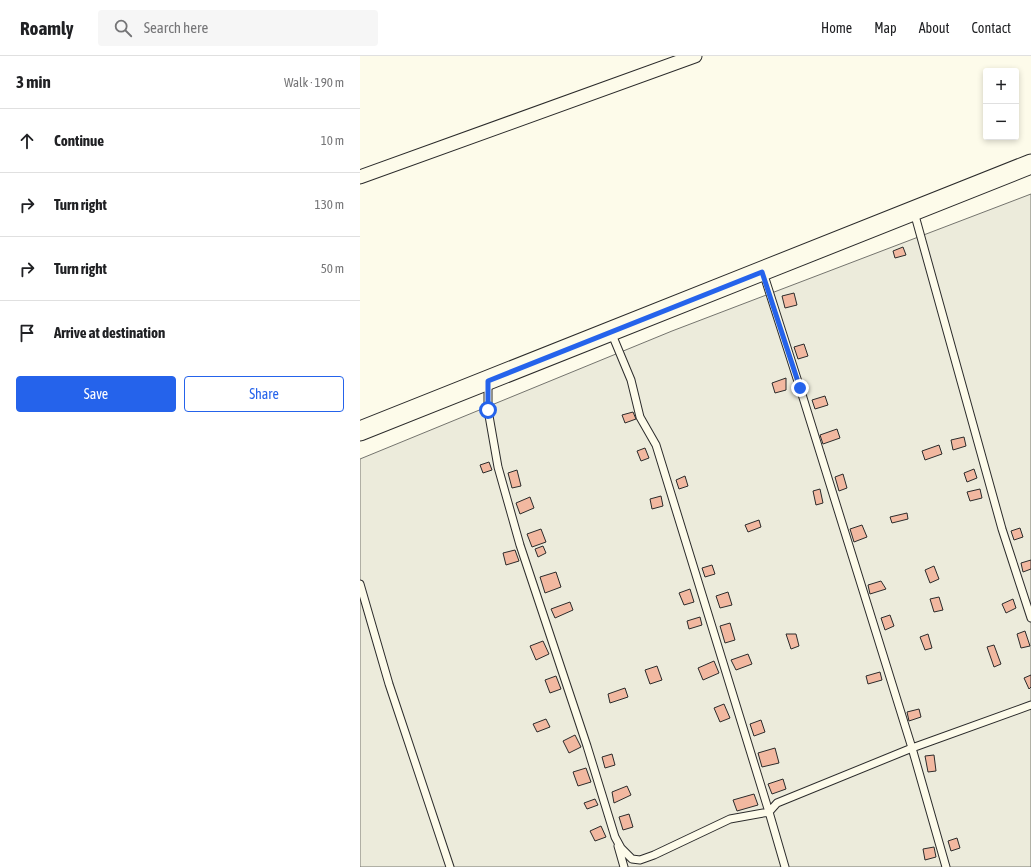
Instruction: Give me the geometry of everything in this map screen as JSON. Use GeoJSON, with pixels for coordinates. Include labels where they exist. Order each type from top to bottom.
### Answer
{"type":"FeatureCollection","features":[{"type":"Feature","properties":{"kind":"main road"},"geometry":{"type":"LineString","coordinates":[[360,431],[914,212],[1031,164]]}},
{"type":"Feature","properties":{"kind":"street"},"geometry":{"type":"LineString","coordinates":[[360,177],[695,56]]}},
{"type":"Feature","properties":{"kind":"lane"},"geometry":{"type":"LineString","coordinates":[[914,212],[1002,530],[1031,618]]}},
{"type":"Feature","properties":{"kind":"lane"},"geometry":{"type":"LineString","coordinates":[[762,272],[805,403],[912,748],[946,867]]}},
{"type":"Feature","properties":{"kind":"lane"},"geometry":{"type":"LineString","coordinates":[[611,332],[631,380],[640,417],[656,445],[785,867]]}},
{"type":"Feature","properties":{"kind":"lane"},"geometry":{"type":"LineString","coordinates":[[488,381],[488,410],[498,467],[520,545],[587,746],[624,867]]}},
{"type":"Feature","properties":{"kind":"lane"},"geometry":{"type":"LineString","coordinates":[[360,584],[389,684],[450,867]]}},
{"type":"Feature","properties":{"kind":"lane"},"geometry":{"type":"LineString","coordinates":[[615,838],[621,848],[632,859],[640,860],[654,855],[730,819],[769,812],[777,803],[912,748],[1031,705]]}},
{"type":"Feature","properties":{"kind":"shaded area"},"geometry":{"type":"Polygon","coordinates":[[[1031,194],[1031,867],[360,867],[360,459],[672,331],[1031,194]]]}},
{"type":"Feature","properties":{"kind":"building"},"geometry":{"type":"Polygon","coordinates":[[[903,247],[906,255],[895,258],[893,251],[903,247]]]}},
{"type":"Feature","properties":{"kind":"building"},"geometry":{"type":"Polygon","coordinates":[[[794,293],[797,305],[785,308],[782,296],[794,293]]]}},
{"type":"Feature","properties":{"kind":"building"},"geometry":{"type":"Polygon","coordinates":[[[804,344],[808,356],[798,359],[794,347],[804,344]]]}},
{"type":"Feature","properties":{"kind":"building"},"geometry":{"type":"Polygon","coordinates":[[[786,378],[786,390],[775,393],[772,383],[786,378]]]}},
{"type":"Feature","properties":{"kind":"building"},"geometry":{"type":"Polygon","coordinates":[[[825,396],[828,405],[815,409],[812,400],[825,396]]]}},
{"type":"Feature","properties":{"kind":"building"},"geometry":{"type":"Polygon","coordinates":[[[633,412],[636,419],[625,423],[622,415],[633,412]]]}},
{"type":"Feature","properties":{"kind":"building"},"geometry":{"type":"Polygon","coordinates":[[[837,429],[840,438],[823,444],[820,435],[837,429]]]}},
{"type":"Feature","properties":{"kind":"building"},"geometry":{"type":"Polygon","coordinates":[[[964,437],[966,446],[953,450],[951,440],[964,437]]]}},
{"type":"Feature","properties":{"kind":"building"},"geometry":{"type":"Polygon","coordinates":[[[939,445],[942,454],[925,460],[922,451],[939,445]]]}},
{"type":"Feature","properties":{"kind":"building"},"geometry":{"type":"Polygon","coordinates":[[[645,448],[649,458],[641,461],[637,451],[645,448]]]}},
{"type":"Feature","properties":{"kind":"building"},"geometry":{"type":"Polygon","coordinates":[[[489,462],[492,470],[483,473],[480,465],[489,462]]]}},
{"type":"Feature","properties":{"kind":"building"},"geometry":{"type":"Polygon","coordinates":[[[974,469],[977,478],[967,482],[964,473],[974,469]]]}},
{"type":"Feature","properties":{"kind":"building"},"geometry":{"type":"Polygon","coordinates":[[[517,470],[521,486],[512,488],[508,473],[517,470]]]}},
{"type":"Feature","properties":{"kind":"building"},"geometry":{"type":"Polygon","coordinates":[[[843,474],[847,488],[839,491],[835,477],[843,474]]]}},
{"type":"Feature","properties":{"kind":"building"},"geometry":{"type":"Polygon","coordinates":[[[685,476],[688,486],[679,489],[676,480],[685,476]]]}},
{"type":"Feature","properties":{"kind":"building"},"geometry":{"type":"Polygon","coordinates":[[[820,489],[823,503],[816,505],[813,491],[820,489]]]}},
{"type":"Feature","properties":{"kind":"building"},"geometry":{"type":"Polygon","coordinates":[[[980,489],[982,498],[970,501],[967,492],[980,489]]]}},
{"type":"Feature","properties":{"kind":"building"},"geometry":{"type":"Polygon","coordinates":[[[661,496],[663,506],[652,509],[650,499],[661,496]]]}},
{"type":"Feature","properties":{"kind":"building"},"geometry":{"type":"Polygon","coordinates":[[[530,497],[534,508],[520,514],[516,503],[530,497]]]}},
{"type":"Feature","properties":{"kind":"building"},"geometry":{"type":"Polygon","coordinates":[[[907,513],[908,519],[892,523],[890,517],[907,513]]]}},
{"type":"Feature","properties":{"kind":"building"},"geometry":{"type":"Polygon","coordinates":[[[759,520],[761,527],[748,532],[745,525],[759,520]]]}},
{"type":"Feature","properties":{"kind":"building"},"geometry":{"type":"Polygon","coordinates":[[[862,525],[867,537],[854,542],[850,529],[862,525]]]}},
{"type":"Feature","properties":{"kind":"building"},"geometry":{"type":"Polygon","coordinates":[[[1020,528],[1023,537],[1014,540],[1011,531],[1020,528]]]}},
{"type":"Feature","properties":{"kind":"building"},"geometry":{"type":"Polygon","coordinates":[[[541,529],[546,542],[532,547],[527,534],[541,529]]]}},
{"type":"Feature","properties":{"kind":"building"},"geometry":{"type":"Polygon","coordinates":[[[543,546],[546,553],[538,557],[535,549],[543,546]]]}},
{"type":"Feature","properties":{"kind":"building"},"geometry":{"type":"Polygon","coordinates":[[[515,550],[519,561],[506,565],[503,553],[515,550]]]}},
{"type":"Feature","properties":{"kind":"building"},"geometry":{"type":"Polygon","coordinates":[[[1031,560],[1031,569],[1023,572],[1021,563],[1031,560]]]}},
{"type":"Feature","properties":{"kind":"building"},"geometry":{"type":"Polygon","coordinates":[[[712,565],[715,574],[705,577],[702,568],[712,565]]]}},
{"type":"Feature","properties":{"kind":"building"},"geometry":{"type":"Polygon","coordinates":[[[934,566],[939,579],[930,583],[925,570],[934,566]]]}},
{"type":"Feature","properties":{"kind":"building"},"geometry":{"type":"Polygon","coordinates":[[[556,572],[561,587],[545,593],[540,577],[556,572]]]}},
{"type":"Feature","properties":{"kind":"building"},"geometry":{"type":"Polygon","coordinates":[[[881,581],[886,589],[870,594],[868,585],[881,581]]]}},
{"type":"Feature","properties":{"kind":"building"},"geometry":{"type":"Polygon","coordinates":[[[690,589],[694,602],[684,605],[679,593],[690,589]]]}},
{"type":"Feature","properties":{"kind":"building"},"geometry":{"type":"Polygon","coordinates":[[[728,592],[732,605],[720,608],[716,596],[728,592]]]}},
{"type":"Feature","properties":{"kind":"building"},"geometry":{"type":"Polygon","coordinates":[[[939,597],[943,610],[934,612],[930,599],[939,597]]]}},
{"type":"Feature","properties":{"kind":"building"},"geometry":{"type":"Polygon","coordinates":[[[1013,599],[1016,608],[1006,613],[1002,604],[1013,599]]]}},
{"type":"Feature","properties":{"kind":"building"},"geometry":{"type":"Polygon","coordinates":[[[570,602],[573,610],[555,618],[551,609],[570,602]]]}},
{"type":"Feature","properties":{"kind":"building"},"geometry":{"type":"Polygon","coordinates":[[[890,615],[894,626],[885,630],[881,618],[890,615]]]}},
{"type":"Feature","properties":{"kind":"building"},"geometry":{"type":"Polygon","coordinates":[[[700,617],[702,625],[689,629],[687,621],[700,617]]]}},
{"type":"Feature","properties":{"kind":"building"},"geometry":{"type":"Polygon","coordinates":[[[730,623],[735,640],[725,643],[720,626],[730,623]]]}},
{"type":"Feature","properties":{"kind":"building"},"geometry":{"type":"Polygon","coordinates":[[[1025,631],[1030,646],[1021,648],[1017,634],[1025,631]]]}},
{"type":"Feature","properties":{"kind":"building"},"geometry":{"type":"Polygon","coordinates":[[[786,634],[796,634],[799,646],[791,649],[786,634]]]}},
{"type":"Feature","properties":{"kind":"building"},"geometry":{"type":"Polygon","coordinates":[[[928,634],[932,648],[925,650],[920,637],[928,634]]]}},
{"type":"Feature","properties":{"kind":"building"},"geometry":{"type":"Polygon","coordinates":[[[543,641],[549,654],[536,660],[530,646],[543,641]]]}},
{"type":"Feature","properties":{"kind":"building"},"geometry":{"type":"Polygon","coordinates":[[[994,645],[1001,664],[994,667],[987,647],[994,645]]]}},
{"type":"Feature","properties":{"kind":"building"},"geometry":{"type":"Polygon","coordinates":[[[748,654],[752,664],[736,670],[731,660],[748,654]]]}},
{"type":"Feature","properties":{"kind":"building"},"geometry":{"type":"Polygon","coordinates":[[[714,661],[719,673],[703,680],[698,668],[714,661]]]}},
{"type":"Feature","properties":{"kind":"building"},"geometry":{"type":"Polygon","coordinates":[[[657,666],[662,680],[650,684],[645,670],[657,666]]]}},
{"type":"Feature","properties":{"kind":"building"},"geometry":{"type":"Polygon","coordinates":[[[880,672],[882,680],[868,684],[866,676],[880,672]]]}},
{"type":"Feature","properties":{"kind":"building"},"geometry":{"type":"Polygon","coordinates":[[[1031,675],[1031,687],[1029,689],[1024,678],[1031,675]]]}},
{"type":"Feature","properties":{"kind":"building"},"geometry":{"type":"Polygon","coordinates":[[[556,676],[561,689],[550,693],[545,680],[556,676]]]}},
{"type":"Feature","properties":{"kind":"building"},"geometry":{"type":"Polygon","coordinates":[[[625,688],[628,697],[610,703],[608,694],[625,688]]]}},
{"type":"Feature","properties":{"kind":"building"},"geometry":{"type":"Polygon","coordinates":[[[724,704],[730,718],[720,722],[714,708],[724,704]]]}},
{"type":"Feature","properties":{"kind":"building"},"geometry":{"type":"Polygon","coordinates":[[[919,709],[921,717],[909,721],[907,712],[919,709]]]}},
{"type":"Feature","properties":{"kind":"building"},"geometry":{"type":"Polygon","coordinates":[[[546,719],[550,727],[537,732],[533,724],[546,719]]]}},
{"type":"Feature","properties":{"kind":"building"},"geometry":{"type":"Polygon","coordinates":[[[761,720],[765,732],[754,736],[750,724],[761,720]]]}},
{"type":"Feature","properties":{"kind":"building"},"geometry":{"type":"Polygon","coordinates":[[[575,735],[581,747],[569,753],[563,741],[575,735]]]}},
{"type":"Feature","properties":{"kind":"building"},"geometry":{"type":"Polygon","coordinates":[[[775,748],[779,763],[762,767],[758,753],[775,748]]]}},
{"type":"Feature","properties":{"kind":"building"},"geometry":{"type":"Polygon","coordinates":[[[612,754],[615,765],[605,768],[602,757],[612,754]]]}},
{"type":"Feature","properties":{"kind":"building"},"geometry":{"type":"Polygon","coordinates":[[[934,755],[936,771],[928,772],[925,756],[934,755]]]}},
{"type":"Feature","properties":{"kind":"building"},"geometry":{"type":"Polygon","coordinates":[[[586,768],[591,782],[578,786],[573,772],[586,768]]]}},
{"type":"Feature","properties":{"kind":"building"},"geometry":{"type":"Polygon","coordinates":[[[783,779],[786,789],[772,794],[768,784],[783,779]]]}},
{"type":"Feature","properties":{"kind":"building"},"geometry":{"type":"Polygon","coordinates":[[[627,786],[631,795],[614,803],[612,792],[627,786]]]}},
{"type":"Feature","properties":{"kind":"building"},"geometry":{"type":"Polygon","coordinates":[[[754,794],[758,805],[737,811],[733,800],[754,794]]]}},
{"type":"Feature","properties":{"kind":"building"},"geometry":{"type":"Polygon","coordinates":[[[595,799],[598,805],[587,809],[584,803],[595,799]]]}},
{"type":"Feature","properties":{"kind":"building"},"geometry":{"type":"Polygon","coordinates":[[[629,814],[633,827],[623,830],[619,817],[629,814]]]}},
{"type":"Feature","properties":{"kind":"building"},"geometry":{"type":"Polygon","coordinates":[[[601,826],[606,837],[595,841],[590,831],[601,826]]]}},
{"type":"Feature","properties":{"kind":"building"},"geometry":{"type":"Polygon","coordinates":[[[957,838],[960,848],[951,851],[948,841],[957,838]]]}},
{"type":"Feature","properties":{"kind":"building"},"geometry":{"type":"Polygon","coordinates":[[[934,847],[936,857],[925,860],[923,849],[934,847]]]}},
{"type":"Feature","properties":{"kind":"route"},"geometry":{"type":"LineString","coordinates":[[488,410],[488,381],[762,272],[800,388]]}}]}
